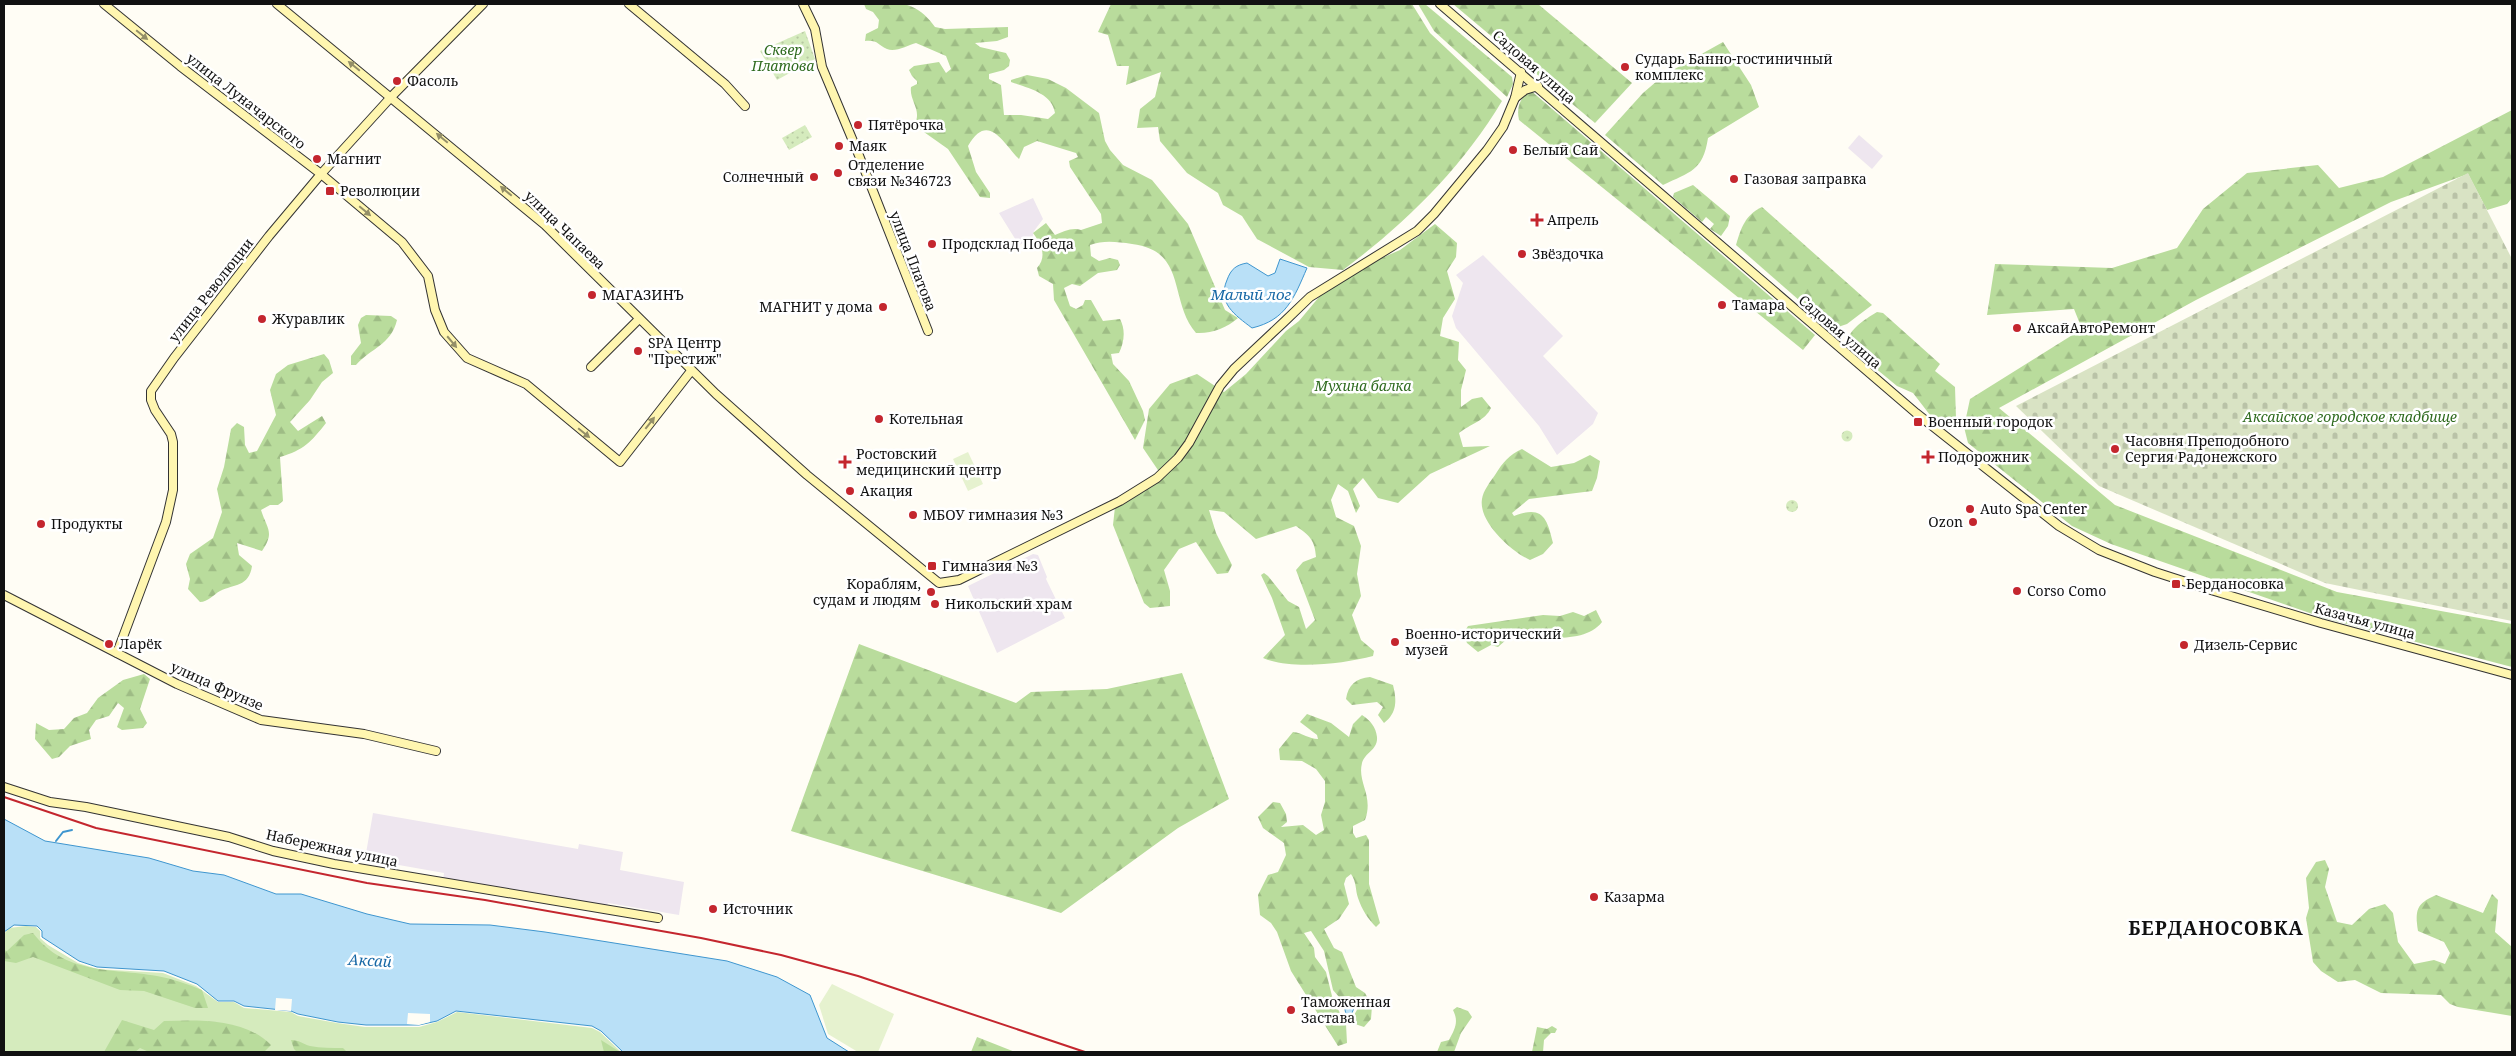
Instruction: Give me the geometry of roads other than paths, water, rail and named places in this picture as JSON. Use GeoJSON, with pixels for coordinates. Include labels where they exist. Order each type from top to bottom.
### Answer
{"type":"FeatureCollection","features":[{"type":"Feature","properties":{"kind":"main road","name":"улица Луначарского"},"geometry":{"type":"LineString","coordinates":[[104,4],[180,66],[321,174],[402,242],[428,276],[438,322],[450,341],[463,354],[479,365],[526,384],[620,462],[691,371]]}},
{"type":"Feature","properties":{"kind":"main road","name":"улица Чапаева"},"geometry":{"type":"LineString","coordinates":[[277,4],[392,96],[545,224],[691,371],[807,475],[939,583],[959,580],[1120,501],[1157,478],[1178,458],[1189,443],[1220,386],[1234,370],[1310,297],[1417,231],[1434,214],[1487,150],[1503,127],[1515,98]]}},
{"type":"Feature","properties":{"kind":"main road","name":"улица Революции"},"geometry":{"type":"LineString","coordinates":[[118,653],[171,506],[172,434],[155,410],[151,391],[174,358],[238,276],[321,174],[392,96],[483,4]]}},
{"type":"Feature","properties":{"kind":"main road"},"geometry":{"type":"LineString","coordinates":[[629,4],[725,84],[745,106]]}},
{"type":"Feature","properties":{"kind":"main road","name":"улица Платова"},"geometry":{"type":"LineString","coordinates":[[803,4],[814,29],[822,67],[928,331]]}},
{"type":"Feature","properties":{"kind":"main road","name":"Садовая улица"},"geometry":{"type":"LineString","coordinates":[[1440,4],[1538,86],[1683,214],[1902,402],[2060,526],[2099,550],[2155,572],[2211,590]]}},
{"type":"Feature","properties":{"kind":"main road"},"geometry":{"type":"LineString","coordinates":[[1515,98],[1521,72]]}},
{"type":"Feature","properties":{"kind":"main road"},"geometry":{"type":"LineString","coordinates":[[1515,98],[1525,90],[1538,86]]}},
{"type":"Feature","properties":{"kind":"main road"},"geometry":{"type":"LineString","coordinates":[[591,367],[639,319]]}},
{"type":"Feature","properties":{"kind":"main road","name":"Казачья улица"},"geometry":{"type":"LineString","coordinates":[[2211,590],[2321,623],[2512,675]]}},
{"type":"Feature","properties":{"kind":"main road","name":"улица Фрунзе"},"geometry":{"type":"LineString","coordinates":[[4,595],[177,684],[261,720],[364,734],[436,751]]}},
{"type":"Feature","properties":{"kind":"main road","name":"Набережная улица"},"geometry":{"type":"LineString","coordinates":[[4,787],[50,802],[86,807],[229,836],[273,851],[334,864],[658,918]]}},
{"type":"Feature","properties":{"kind":"water","name":"Малый лог"},"geometry":{"type":"Polygon","coordinates":[[[1280,259],[1307,268],[1293,298],[1281,313],[1264,324],[1252,328],[1229,308],[1224,295],[1227,280],[1234,268],[1247,263],[1268,276],[1275,273],[1280,259]]]}},
{"type":"Feature","properties":{"kind":"water","name":"Аксай"},"geometry":{"type":"Polygon","coordinates":[[[4,819],[45,841],[149,858],[193,871],[224,875],[276,894],[301,894],[367,914],[410,924],[490,925],[727,961],[777,977],[810,995],[827,1038],[849,1052],[623,1052],[601,1031],[592,1026],[456,1011],[437,1021],[419,1025],[366,1025],[338,1022],[291,1011],[244,1006],[234,1001],[218,1001],[197,984],[164,971],[97,967],[79,961],[42,937],[42,931],[37,926],[14,925],[4,932],[4,819]]]}},
{"type":"Feature","properties":{"kind":"water"},"geometry":{"type":"Polygon","coordinates":[[[1351,1001],[1356,1003],[1350,1018],[1346,1014],[1344,1006],[1352,1004],[1351,1001]]]}},
{"type":"Feature","properties":{"kind":"waterway"},"geometry":{"type":"LineString","coordinates":[[56,841],[63,832],[72,830]]}},
{"type":"Feature","properties":{"kind":"railway"},"geometry":{"type":"LineString","coordinates":[[4,797],[96,828],[367,883],[485,900],[701,938],[781,955],[858,976],[1085,1052]]}},
{"type":"Feature","properties":{"kind":"place","name":"Сударь Банно-гостиничный комплекс"},"geometry":{"type":"Point","coordinates":[1625,67]}},
{"type":"Feature","properties":{"kind":"place","name":"Фасоль"},"geometry":{"type":"Point","coordinates":[397,81]}},
{"type":"Feature","properties":{"kind":"place","name":"Пятёрочка"},"geometry":{"type":"Point","coordinates":[858,125]}},
{"type":"Feature","properties":{"kind":"place","name":"Маяк"},"geometry":{"type":"Point","coordinates":[839,146]}},
{"type":"Feature","properties":{"kind":"place","name":"Белый Сай"},"geometry":{"type":"Point","coordinates":[1513,150]}},
{"type":"Feature","properties":{"kind":"place","name":"Магнит"},"geometry":{"type":"Point","coordinates":[317,159]}},
{"type":"Feature","properties":{"kind":"place","name":"Отделение связи №346723"},"geometry":{"type":"Point","coordinates":[838,173]}},
{"type":"Feature","properties":{"kind":"place","name":"Солнечный"},"geometry":{"type":"Point","coordinates":[814,177]}},
{"type":"Feature","properties":{"kind":"place","name":"Газовая заправка"},"geometry":{"type":"Point","coordinates":[1734,179]}},
{"type":"Feature","properties":{"kind":"place","name":"Революции"},"geometry":{"type":"Point","coordinates":[330,191]}},
{"type":"Feature","properties":{"kind":"place","name":"Апрель"},"geometry":{"type":"Point","coordinates":[1537,220]}},
{"type":"Feature","properties":{"kind":"place","name":"Продсклад Победа"},"geometry":{"type":"Point","coordinates":[932,244]}},
{"type":"Feature","properties":{"kind":"place","name":"Звёздочка"},"geometry":{"type":"Point","coordinates":[1522,254]}},
{"type":"Feature","properties":{"kind":"place","name":"МАГАЗИНЪ"},"geometry":{"type":"Point","coordinates":[592,295]}},
{"type":"Feature","properties":{"kind":"place","name":"Тамара"},"geometry":{"type":"Point","coordinates":[1722,305]}},
{"type":"Feature","properties":{"kind":"place","name":"МАГНИТ у дома"},"geometry":{"type":"Point","coordinates":[883,307]}},
{"type":"Feature","properties":{"kind":"place","name":"Журавлик"},"geometry":{"type":"Point","coordinates":[262,319]}},
{"type":"Feature","properties":{"kind":"place","name":"АксайАвтоРемонт"},"geometry":{"type":"Point","coordinates":[2017,328]}},
{"type":"Feature","properties":{"kind":"place","name":"SPA Центр \"Престиж\""},"geometry":{"type":"Point","coordinates":[638,351]}},
{"type":"Feature","properties":{"kind":"place","name":"Котельная"},"geometry":{"type":"Point","coordinates":[879,419]}},
{"type":"Feature","properties":{"kind":"place","name":"Военный городок"},"geometry":{"type":"Point","coordinates":[1918,422]}},
{"type":"Feature","properties":{"kind":"place","name":"Часовня Преподобного Сергия Радонежского"},"geometry":{"type":"Point","coordinates":[2115,449]}},
{"type":"Feature","properties":{"kind":"place","name":"Подорожник"},"geometry":{"type":"Point","coordinates":[1928,457]}},
{"type":"Feature","properties":{"kind":"place","name":"Ростовский медицинский центр"},"geometry":{"type":"Point","coordinates":[845,462]}},
{"type":"Feature","properties":{"kind":"place","name":"Акация"},"geometry":{"type":"Point","coordinates":[850,491]}},
{"type":"Feature","properties":{"kind":"place","name":"Auto Spa Center"},"geometry":{"type":"Point","coordinates":[1970,509]}},
{"type":"Feature","properties":{"kind":"place","name":"МБОУ гимназия №3"},"geometry":{"type":"Point","coordinates":[913,515]}},
{"type":"Feature","properties":{"kind":"place","name":"Ozon"},"geometry":{"type":"Point","coordinates":[1973,522]}},
{"type":"Feature","properties":{"kind":"place","name":"Продукты"},"geometry":{"type":"Point","coordinates":[41,524]}},
{"type":"Feature","properties":{"kind":"place","name":"Гимназия №3"},"geometry":{"type":"Point","coordinates":[932,566]}},
{"type":"Feature","properties":{"kind":"place","name":"Берданосовка"},"geometry":{"type":"Point","coordinates":[2176,584]}},
{"type":"Feature","properties":{"kind":"place","name":"Corso Como"},"geometry":{"type":"Point","coordinates":[2017,591]}},
{"type":"Feature","properties":{"kind":"place","name":"Кораблям, судам и людям"},"geometry":{"type":"Point","coordinates":[931,592]}},
{"type":"Feature","properties":{"kind":"place","name":"Никольский храм"},"geometry":{"type":"Point","coordinates":[935,604]}},
{"type":"Feature","properties":{"kind":"place","name":"Военно-исторический музей"},"geometry":{"type":"Point","coordinates":[1395,642]}},
{"type":"Feature","properties":{"kind":"place","name":"Ларёк"},"geometry":{"type":"Point","coordinates":[109,644]}},
{"type":"Feature","properties":{"kind":"place","name":"Дизель-Сервис"},"geometry":{"type":"Point","coordinates":[2184,645]}},
{"type":"Feature","properties":{"kind":"place","name":"Казарма"},"geometry":{"type":"Point","coordinates":[1594,897]}},
{"type":"Feature","properties":{"kind":"place","name":"Источник"},"geometry":{"type":"Point","coordinates":[713,909]}},
{"type":"Feature","properties":{"kind":"place","name":"Таможенная Застава"},"geometry":{"type":"Point","coordinates":[1291,1010]}},
{"type":"Feature","properties":{"kind":"district","name":"БЕРДАНОСОВКА"},"geometry":{"type":"Point","coordinates":[2216,928]}},
{"type":"Feature","properties":{"kind":"park label","name":"Сквер Платова"},"geometry":{"type":"Point","coordinates":[783,58]}},
{"type":"Feature","properties":{"kind":"park label","name":"Мухина балка"},"geometry":{"type":"Point","coordinates":[1363,386]}},
{"type":"Feature","properties":{"kind":"park label","name":"Аксайское городское кладбище"},"geometry":{"type":"Point","coordinates":[2350,417]}}]}
